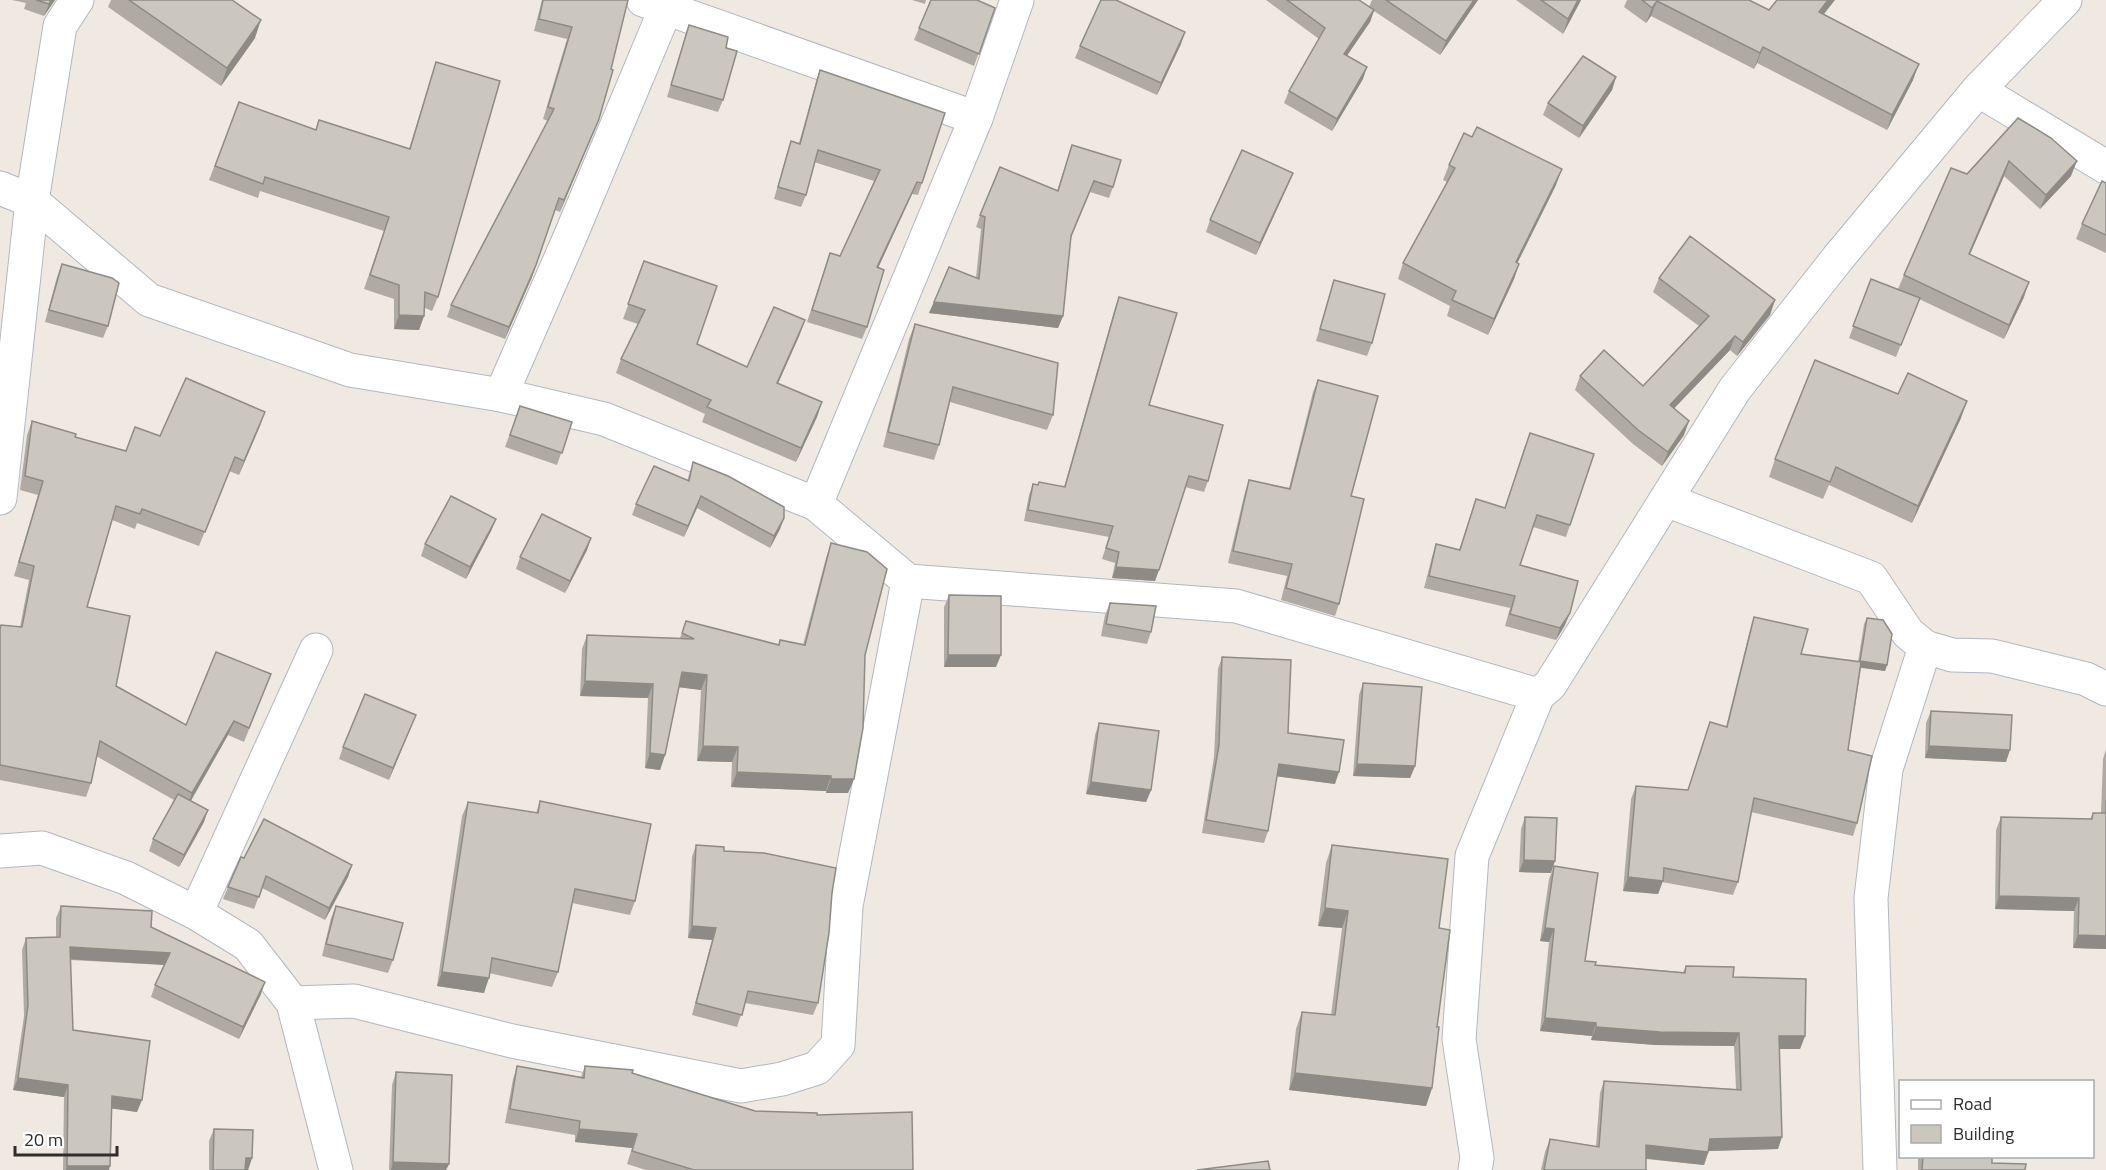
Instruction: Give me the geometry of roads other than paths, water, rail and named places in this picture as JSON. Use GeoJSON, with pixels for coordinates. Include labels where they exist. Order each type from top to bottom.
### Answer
{"type":"FeatureCollection","features":[{"type":"Feature","properties":{"kind":"street"},"geometry":{"type":"LineString","coordinates":[[0,498],[32,201],[60,26],[77,0]]}},
{"type":"Feature","properties":{"kind":"street"},"geometry":{"type":"LineString","coordinates":[[816,504],[976,118],[1017,0]]}},
{"type":"Feature","properties":{"kind":"street"},"geometry":{"type":"LineString","coordinates":[[1475,1170],[1477,1158],[1459,1039],[1472,855],[1538,695],[1550,685],[1735,389],[1838,258],[1978,90],[2065,0]]}},
{"type":"Feature","properties":{"kind":"street"},"geometry":{"type":"LineString","coordinates":[[501,395],[575,226],[655,4],[976,118]]}},
{"type":"Feature","properties":{"kind":"street"},"geometry":{"type":"LineString","coordinates":[[1978,90],[2106,167]]}},
{"type":"Feature","properties":{"kind":"street"},"geometry":{"type":"LineString","coordinates":[[0,188],[32,201],[149,300],[350,369],[501,395],[604,419],[816,504],[908,581],[1236,606],[1538,695]]}},
{"type":"Feature","properties":{"kind":"street"},"geometry":{"type":"LineString","coordinates":[[1666,500],[1871,578],[1908,633],[1925,647],[1952,655],[1992,656],[2086,679],[2106,690]]}},
{"type":"Feature","properties":{"kind":"street"},"geometry":{"type":"LineString","coordinates":[[293,1003],[354,1000],[512,1041],[741,1086],[782,1079],[817,1068],[837,1045],[846,906],[908,581]]}},
{"type":"Feature","properties":{"kind":"street"},"geometry":{"type":"LineString","coordinates":[[1880,1170],[1871,898],[1886,769],[1925,647]]}},
{"type":"Feature","properties":{"kind":"street"},"geometry":{"type":"LineString","coordinates":[[195,913],[316,650]]}},
{"type":"Feature","properties":{"kind":"street"},"geometry":{"type":"LineString","coordinates":[[0,851],[42,848],[126,878],[195,913],[248,945],[293,1003],[336,1170]]}}]}
